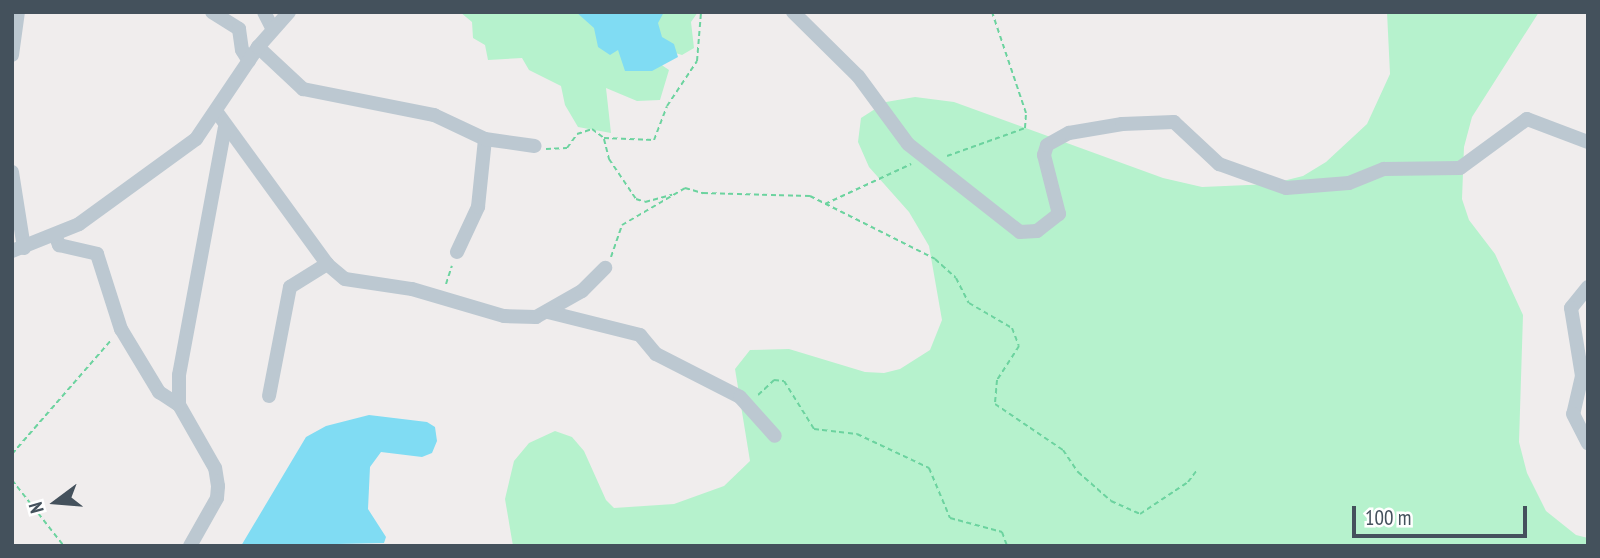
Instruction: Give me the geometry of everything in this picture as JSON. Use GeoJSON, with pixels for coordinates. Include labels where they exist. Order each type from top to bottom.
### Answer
{"type":"FeatureCollection","features":[{"type":"Feature","properties":{"kind":"street"},"geometry":{"type":"LineString","coordinates":[[12,55],[18,12]]}},
{"type":"Feature","properties":{"kind":"street"},"geometry":{"type":"LineString","coordinates":[[212,12],[240,29],[242,50],[249,61]]}},
{"type":"Feature","properties":{"kind":"street"},"geometry":{"type":"LineString","coordinates":[[264,12],[272,29]]}},
{"type":"Feature","properties":{"kind":"street"},"geometry":{"type":"LineString","coordinates":[[12,172],[18,249],[79,224],[196,139],[258,47],[289,12]]}},
{"type":"Feature","properties":{"kind":"street"},"geometry":{"type":"LineString","coordinates":[[793,12],[858,76],[899,135],[1020,232],[1037,231],[1059,214],[1044,155],[1047,145],[1069,133],[1122,124],[1174,122],[1219,164],[1286,188],[1349,183],[1384,169],[1460,168],[1527,119],[1588,142]]}},
{"type":"Feature","properties":{"kind":"street"},"geometry":{"type":"LineString","coordinates":[[258,47],[303,89],[434,115],[485,139],[535,146]]}},
{"type":"Feature","properties":{"kind":"street"},"geometry":{"type":"LineString","coordinates":[[216,111],[225,128],[327,264],[345,279],[441,298],[504,316],[548,312],[639,335],[656,354],[716,381],[746,404],[775,436]]}},
{"type":"Feature","properties":{"kind":"street"},"geometry":{"type":"LineString","coordinates":[[179,405],[179,375],[225,128]]}},
{"type":"Feature","properties":{"kind":"street"},"geometry":{"type":"LineString","coordinates":[[457,252],[478,207],[485,139]]}},
{"type":"Feature","properties":{"kind":"street"},"geometry":{"type":"LineString","coordinates":[[55,235],[59,245],[97,254],[121,329],[159,392],[179,405],[215,468],[218,486],[216,498],[190,546]]}},
{"type":"Feature","properties":{"kind":"street"},"geometry":{"type":"LineString","coordinates":[[269,396],[290,287],[327,264]]}},
{"type":"Feature","properties":{"kind":"street"},"geometry":{"type":"LineString","coordinates":[[548,312],[582,291],[605,268]]}},
{"type":"Feature","properties":{"kind":"street"},"geometry":{"type":"LineString","coordinates":[[1588,287],[1571,308],[1582,376],[1573,414],[1588,443]]}},
{"type":"Feature","properties":{"kind":"path"},"geometry":{"type":"LineString","coordinates":[[535,146],[567,148],[577,135],[592,129],[604,138],[646,142],[658,135],[667,106],[699,54],[701,12]]}},
{"type":"Feature","properties":{"kind":"path"},"geometry":{"type":"LineString","coordinates":[[825,205],[828,200],[929,161],[1025,128],[1026,113],[992,12]]}},
{"type":"Feature","properties":{"kind":"path"},"geometry":{"type":"LineString","coordinates":[[604,138],[609,159],[636,199],[645,202],[673,195]]}},
{"type":"Feature","properties":{"kind":"path"},"geometry":{"type":"LineString","coordinates":[[605,268],[622,225],[684,188],[703,193],[793,192],[825,205],[846,218],[873,225],[934,259],[956,278],[969,303],[1018,334],[1018,346],[993,390],[995,404],[1063,450],[1078,472],[1111,500],[1140,514],[1188,482],[1197,470]]}},
{"type":"Feature","properties":{"kind":"path"},"geometry":{"type":"LineString","coordinates":[[441,298],[457,252]]}},
{"type":"Feature","properties":{"kind":"path"},"geometry":{"type":"LineString","coordinates":[[12,454],[121,329]]}},
{"type":"Feature","properties":{"kind":"path"},"geometry":{"type":"LineString","coordinates":[[746,404],[774,380],[783,381],[814,429],[858,434],[929,468],[950,518],[1002,532],[1007,546]]}},
{"type":"Feature","properties":{"kind":"path"},"geometry":{"type":"LineString","coordinates":[[12,480],[64,546]]}},
{"type":"Feature","properties":{"kind":"green space"},"geometry":{"type":"Polygon","coordinates":[[[460,12],[584,12],[669,70],[660,100],[637,101],[606,88],[611,133],[578,127],[565,105],[561,86],[529,70],[522,58],[488,60],[485,45],[473,38],[472,22],[460,12]]]}},
{"type":"Feature","properties":{"kind":"green space"},"geometry":{"type":"Polygon","coordinates":[[[658,12],[698,12],[691,22],[694,48],[682,55],[672,52],[658,37],[658,12]]]}},
{"type":"Feature","properties":{"kind":"green space"},"geometry":{"type":"Polygon","coordinates":[[[1387,12],[1539,12],[1472,117],[1464,147],[1462,199],[1469,220],[1495,254],[1523,315],[1519,442],[1527,473],[1546,511],[1576,535],[1588,538],[1588,546],[513,546],[505,499],[514,461],[529,443],[555,431],[572,437],[584,451],[606,500],[614,508],[674,504],[724,486],[750,461],[735,369],[750,350],[789,349],[865,372],[884,373],[900,369],[930,350],[942,320],[929,246],[909,212],[869,167],[858,142],[861,118],[886,102],[915,97],[954,102],[1163,178],[1202,187],[1271,184],[1303,176],[1326,162],[1367,124],[1390,74],[1387,12]]]}},
{"type":"Feature","properties":{"kind":"water"},"geometry":{"type":"Polygon","coordinates":[[[576,12],[664,12],[658,23],[662,37],[674,44],[678,57],[652,71],[625,71],[618,50],[610,55],[598,47],[594,28],[576,12]]]}},
{"type":"Feature","properties":{"kind":"water"},"geometry":{"type":"Polygon","coordinates":[[[369,415],[427,422],[435,427],[437,441],[432,453],[422,457],[381,452],[370,467],[368,509],[386,537],[384,543],[241,546],[306,437],[326,426],[369,415]]]}}]}
